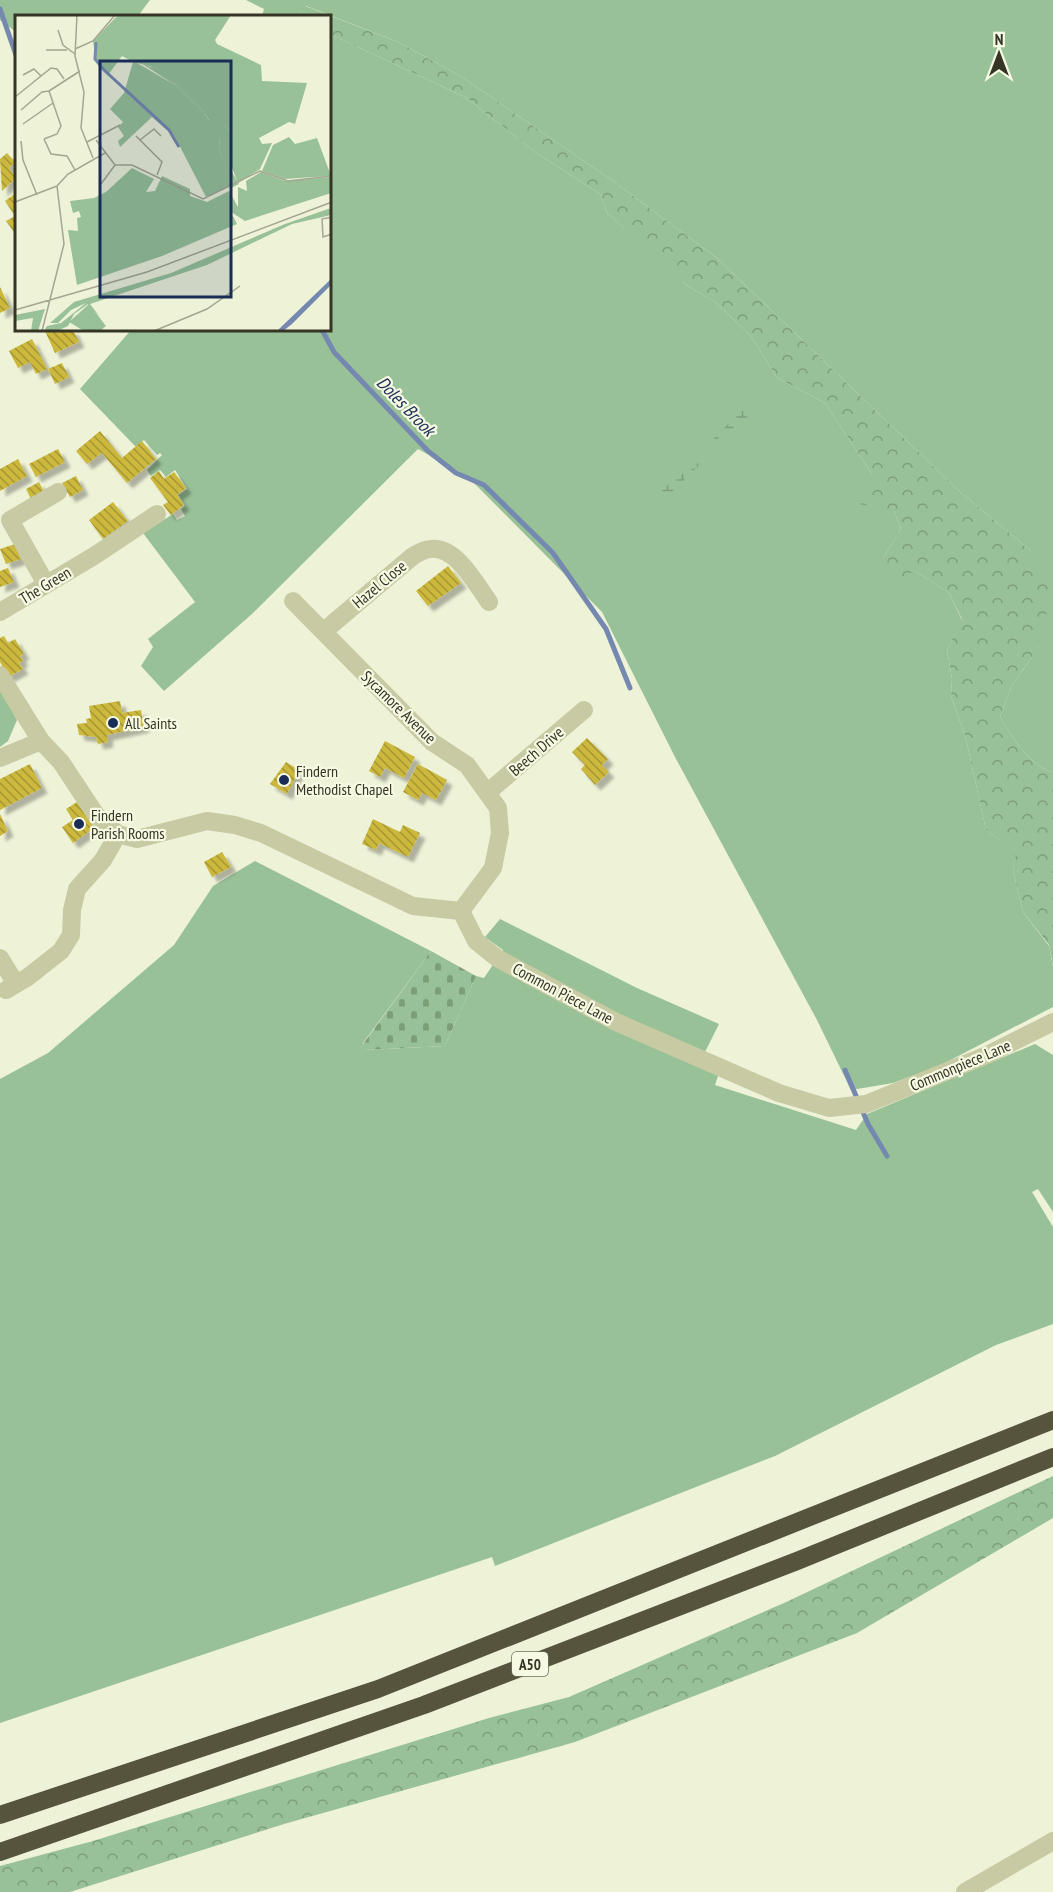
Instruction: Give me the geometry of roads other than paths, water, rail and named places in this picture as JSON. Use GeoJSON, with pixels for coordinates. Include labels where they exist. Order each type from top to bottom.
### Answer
{"type":"FeatureCollection","features":[{"type":"Feature","properties":{"kind":"highway","name":"A50"},"geometry":{"type":"LineString","coordinates":[[0,1815],[378,1689],[1053,1420]]}},
{"type":"Feature","properties":{"kind":"highway","name":"A50"},"geometry":{"type":"LineString","coordinates":[[0,1852],[424,1705],[797,1561],[1053,1456]]}},
{"type":"Feature","properties":{"kind":"street"},"geometry":{"type":"LineString","coordinates":[[46,584],[10,520],[58,492]]}},
{"type":"Feature","properties":{"kind":"street","name":"The Green"},"geometry":{"type":"LineString","coordinates":[[0,612],[91,558],[157,514]]}},
{"type":"Feature","properties":{"kind":"street","name":"Hazel Close"},"geometry":{"type":"LineString","coordinates":[[324,631],[413,556],[430,549],[446,551],[489,602]]}},
{"type":"Feature","properties":{"kind":"street","name":"Sycamore Avenue"},"geometry":{"type":"LineString","coordinates":[[293,601],[432,742],[467,765],[498,808],[500,833],[493,868],[460,911]]}},
{"type":"Feature","properties":{"kind":"street"},"geometry":{"type":"LineString","coordinates":[[0,675],[41,741],[62,762],[96,815],[118,834],[137,839],[207,821],[253,830],[413,906],[460,911]]}},
{"type":"Feature","properties":{"kind":"street","name":"Beech Drive"},"geometry":{"type":"LineString","coordinates":[[488,792],[584,710]]}},
{"type":"Feature","properties":{"kind":"street"},"geometry":{"type":"LineString","coordinates":[[0,758],[41,741]]}},
{"type":"Feature","properties":{"kind":"street"},"geometry":{"type":"LineString","coordinates":[[0,958],[11,987],[61,951],[71,934],[72,910],[77,889],[103,860],[118,834]]}},
{"type":"Feature","properties":{"kind":"street","name":"Common Piece Lane"},"geometry":{"type":"LineString","coordinates":[[460,911],[476,941],[497,958],[616,1022],[779,1093],[829,1108],[859,1105]]}},
{"type":"Feature","properties":{"kind":"street","name":"Commonpiece Lane"},"geometry":{"type":"LineString","coordinates":[[859,1105],[987,1055],[1053,1022]]}},
{"type":"Feature","properties":{"kind":"street"},"geometry":{"type":"LineString","coordinates":[[965,1892],[1053,1841]]}},
{"type":"Feature","properties":{"kind":"waterway","name":"Doles Brook"},"geometry":{"type":"LineString","coordinates":[[0,9],[15,52]]}},
{"type":"Feature","properties":{"kind":"waterway"},"geometry":{"type":"LineString","coordinates":[[323,332],[334,352],[428,451],[456,473],[484,485],[553,553],[606,629],[630,688]]}},
{"type":"Feature","properties":{"kind":"waterway"},"geometry":{"type":"LineString","coordinates":[[845,1070],[868,1124],[887,1156]]}},
{"type":"Feature","properties":{"kind":"place","name":"All Saints"},"geometry":{"type":"Point","coordinates":[113,723]}},
{"type":"Feature","properties":{"kind":"place","name":"Findern Methodist Chapel"},"geometry":{"type":"Point","coordinates":[284,780]}},
{"type":"Feature","properties":{"kind":"place","name":"Findern Parish Rooms"},"geometry":{"type":"Point","coordinates":[79,824]}}]}
